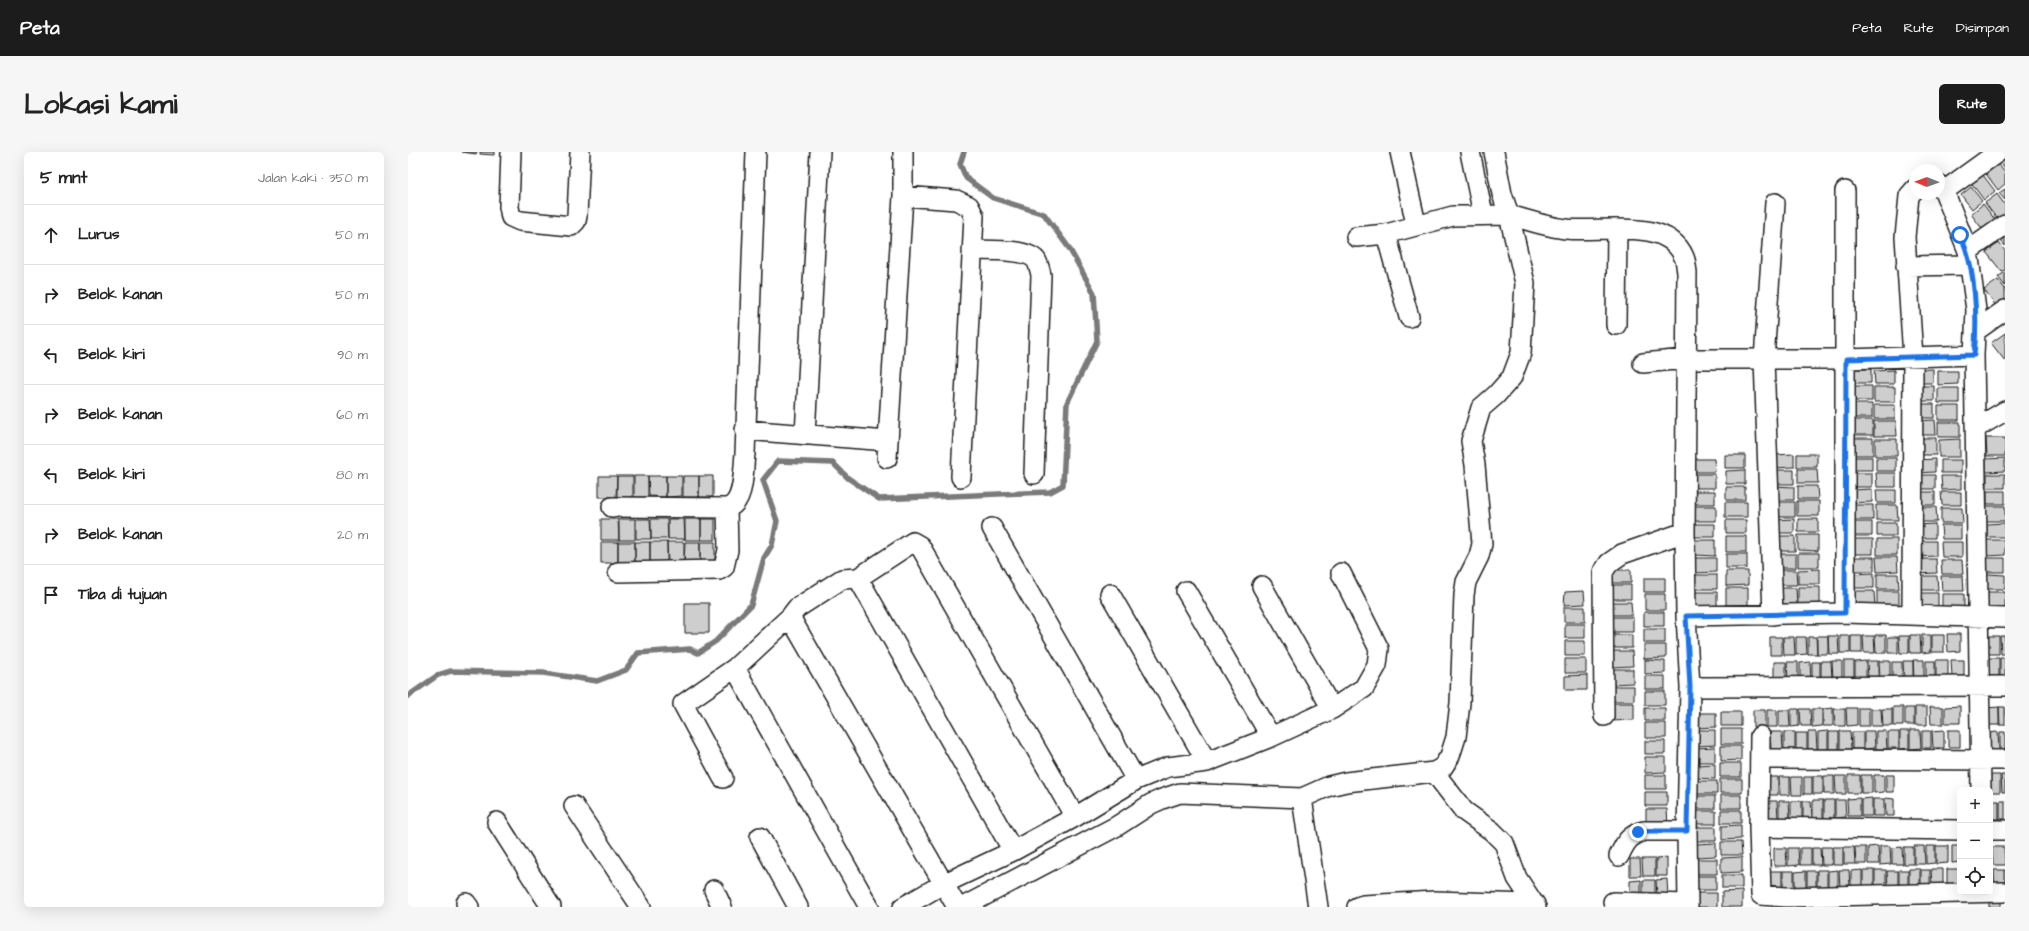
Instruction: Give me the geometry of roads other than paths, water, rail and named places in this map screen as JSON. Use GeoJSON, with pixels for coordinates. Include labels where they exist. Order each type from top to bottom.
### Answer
{"type":"FeatureCollection","features":[{"type":"Feature","properties":{"kind":"street"},"geometry":{"type":"LineString","coordinates":[[511,152],[509,207],[511,217],[520,221],[567,226],[574,224],[576,221],[580,152]]}},
{"type":"Feature","properties":{"kind":"street"},"geometry":{"type":"LineString","coordinates":[[612,507],[727,508],[736,503],[741,493],[746,454],[745,430],[756,152]]}},
{"type":"Feature","properties":{"kind":"street"},"geometry":{"type":"LineString","coordinates":[[805,435],[820,152]]}},
{"type":"Feature","properties":{"kind":"street"},"geometry":{"type":"LineString","coordinates":[[745,430],[805,435],[888,449],[903,196],[903,152]]}},
{"type":"Feature","properties":{"kind":"street"},"geometry":{"type":"LineString","coordinates":[[1400,152],[1416,224]]}},
{"type":"Feature","properties":{"kind":"street"},"geometry":{"type":"LineString","coordinates":[[1470,152],[1483,214]]}},
{"type":"Feature","properties":{"kind":"street"},"geometry":{"type":"LineString","coordinates":[[963,907],[1117,826],[1151,804],[1180,793],[1302,798],[1329,786],[1346,782],[1434,772],[1442,767],[1450,756],[1456,737],[1460,703],[1464,595],[1466,582],[1479,556],[1482,544],[1475,465],[1471,441],[1481,408],[1496,395],[1512,377],[1521,353],[1525,283],[1509,215],[1502,194],[1494,152]]}},
{"type":"Feature","properties":{"kind":"street"},"geometry":{"type":"LineString","coordinates":[[1945,186],[1998,152]]}},
{"type":"Feature","properties":{"kind":"street"},"geometry":{"type":"LineString","coordinates":[[1845,191],[1845,613]]}},
{"type":"Feature","properties":{"kind":"street"},"geometry":{"type":"LineString","coordinates":[[903,196],[956,200],[969,206],[974,216],[961,477]]}},
{"type":"Feature","properties":{"kind":"street"},"geometry":{"type":"LineString","coordinates":[[1909,196],[1906,211],[1905,236],[1913,357],[1912,615]]}},
{"type":"Feature","properties":{"kind":"street"},"geometry":{"type":"LineString","coordinates":[[1945,196],[1969,258],[1976,310],[1974,355],[1981,787]]}},
{"type":"Feature","properties":{"kind":"street"},"geometry":{"type":"LineString","coordinates":[[1773,615],[1764,359],[1774,203]]}},
{"type":"Feature","properties":{"kind":"street"},"geometry":{"type":"LineString","coordinates":[[1356,237],[1386,234],[1416,224],[1453,216],[1483,214],[1509,215],[1566,229],[1617,229],[1650,232],[1667,237],[1676,245],[1684,257],[1687,272],[1685,359],[1686,616],[1690,687],[1687,831],[1688,906],[1613,902]]}},
{"type":"Feature","properties":{"kind":"street"},"geometry":{"type":"LineString","coordinates":[[1906,266],[1969,258],[2005,225]]}},
{"type":"Feature","properties":{"kind":"street"},"geometry":{"type":"LineString","coordinates":[[1616,325],[1617,229]]}},
{"type":"Feature","properties":{"kind":"street"},"geometry":{"type":"LineString","coordinates":[[1386,234],[1409,318]]}},
{"type":"Feature","properties":{"kind":"street"},"geometry":{"type":"LineString","coordinates":[[972,250],[1020,252],[1029,255],[1035,260],[1042,275],[1034,474]]}},
{"type":"Feature","properties":{"kind":"street"},"geometry":{"type":"LineString","coordinates":[[1976,330],[2005,310]]}},
{"type":"Feature","properties":{"kind":"street"},"geometry":{"type":"LineString","coordinates":[[1644,363],[1685,359],[1846,359],[1974,355]]}},
{"type":"Feature","properties":{"kind":"street"},"geometry":{"type":"LineString","coordinates":[[1976,428],[2005,411]]}},
{"type":"Feature","properties":{"kind":"street"},"geometry":{"type":"LineString","coordinates":[[618,572],[719,570],[724,567],[728,550],[727,508]]}},
{"type":"Feature","properties":{"kind":"street"},"geometry":{"type":"LineString","coordinates":[[992,528],[1136,780]]}},
{"type":"Feature","properties":{"kind":"street"},"geometry":{"type":"LineString","coordinates":[[1604,716],[1604,572],[1609,563],[1622,554],[1685,532]]}},
{"type":"Feature","properties":{"kind":"street"},"geometry":{"type":"LineString","coordinates":[[723,778],[683,704],[735,668],[798,608],[842,579],[858,578],[913,542],[920,546],[1076,817]]}},
{"type":"Feature","properties":{"kind":"street"},"geometry":{"type":"LineString","coordinates":[[902,907],[943,884],[1013,851],[1076,817],[1136,780],[1168,767],[1207,762],[1271,737],[1332,709],[1364,688],[1377,665],[1379,649],[1341,573]]}},
{"type":"Feature","properties":{"kind":"street"},"geometry":{"type":"LineString","coordinates":[[858,578],[1013,851]]}},
{"type":"Feature","properties":{"kind":"street"},"geometry":{"type":"LineString","coordinates":[[1262,586],[1332,709]]}},
{"type":"Feature","properties":{"kind":"street"},"geometry":{"type":"LineString","coordinates":[[1186,591],[1271,737]]}},
{"type":"Feature","properties":{"kind":"street"},"geometry":{"type":"LineString","coordinates":[[1110,594],[1207,762]]}},
{"type":"Feature","properties":{"kind":"street"},"geometry":{"type":"LineString","coordinates":[[1686,616],[1845,613],[2005,618]]}},
{"type":"Feature","properties":{"kind":"street"},"geometry":{"type":"LineString","coordinates":[[790,617],[957,907]]}},
{"type":"Feature","properties":{"kind":"street"},"geometry":{"type":"LineString","coordinates":[[735,668],[869,907]]}},
{"type":"Feature","properties":{"kind":"street"},"geometry":{"type":"LineString","coordinates":[[1690,687],[2005,686]]}},
{"type":"Feature","properties":{"kind":"street"},"geometry":{"type":"LineString","coordinates":[[1760,736],[1760,901],[1786,897],[1957,893]]}},
{"type":"Feature","properties":{"kind":"street"},"geometry":{"type":"LineString","coordinates":[[1760,759],[2005,760]]}},
{"type":"Feature","properties":{"kind":"street"},"geometry":{"type":"LineString","coordinates":[[1434,772],[1464,811],[1492,831],[1504,844],[1517,878],[1536,906]]}},
{"type":"Feature","properties":{"kind":"street"},"geometry":{"type":"LineString","coordinates":[[1302,798],[1318,907]]}},
{"type":"Feature","properties":{"kind":"street"},"geometry":{"type":"LineString","coordinates":[[574,806],[641,907]]}},
{"type":"Feature","properties":{"kind":"street"},"geometry":{"type":"LineString","coordinates":[[497,822],[551,907]]}},
{"type":"Feature","properties":{"kind":"street"},"geometry":{"type":"LineString","coordinates":[[1759,827],[1957,830]]}},
{"type":"Feature","properties":{"kind":"street"},"geometry":{"type":"LineString","coordinates":[[1993,830],[2005,830]]}},
{"type":"Feature","properties":{"kind":"street"},"geometry":{"type":"LineString","coordinates":[[1620,856],[1630,837],[1638,832],[1687,831]]}},
{"type":"Feature","properties":{"kind":"street"},"geometry":{"type":"LineString","coordinates":[[760,837],[798,907]]}},
{"type":"Feature","properties":{"kind":"street"},"geometry":{"type":"LineString","coordinates":[[714,890],[722,907]]}},
{"type":"Feature","properties":{"kind":"street"},"geometry":{"type":"LineString","coordinates":[[1993,892],[2005,892]]}},
{"type":"Feature","properties":{"kind":"street"},"geometry":{"type":"LineString","coordinates":[[1982,895],[1982,907]]}},
{"type":"Feature","properties":{"kind":"street"},"geometry":{"type":"LineString","coordinates":[[1357,907],[1363,905],[1435,904],[1536,906]]}},
{"type":"Feature","properties":{"kind":"waterway"},"geometry":{"type":"LineString","coordinates":[[408,696],[438,675],[451,671],[543,673],[597,681],[626,670],[638,653],[690,649],[698,653],[716,641],[751,605],[764,558],[772,545],[777,521],[763,480],[778,461],[833,463],[848,478],[879,499],[1050,492],[1063,485],[1067,403],[1097,341],[1094,293],[1069,248],[1044,214],[993,198],[966,178],[960,164],[964,152]]}}]}
